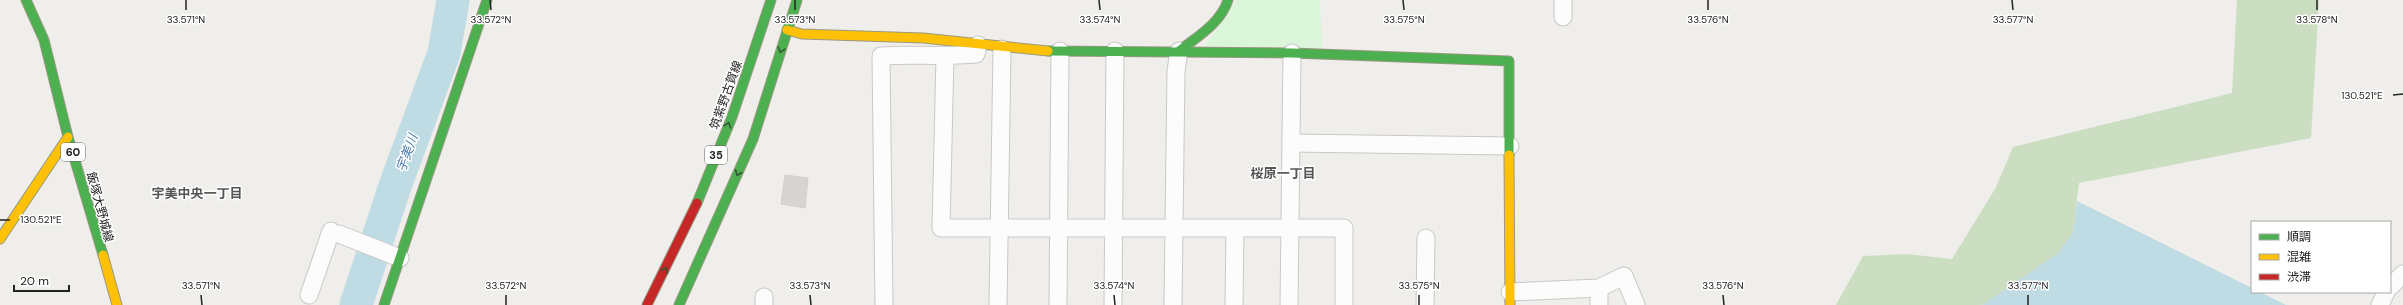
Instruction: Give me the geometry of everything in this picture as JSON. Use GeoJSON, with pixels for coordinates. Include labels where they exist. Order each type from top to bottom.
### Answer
{"type":"FeatureCollection","features":[{"type":"Feature","properties":{"kind":"street","name":"飯塚大野城線"},"geometry":{"type":"LineString","coordinates":[[26,0],[44,40],[68,137],[117,305]]}},
{"type":"Feature","properties":{"kind":"street"},"geometry":{"type":"LineString","coordinates":[[384,305],[395,256],[487,0]]}},
{"type":"Feature","properties":{"kind":"street","name":"筑紫野古賀線"},"geometry":{"type":"LineString","coordinates":[[647,305],[689,221],[724,137],[771,0]]}},
{"type":"Feature","properties":{"kind":"street","name":"35"},"geometry":{"type":"LineString","coordinates":[[679,305],[753,139],[787,30],[798,0]]}},
{"type":"Feature","properties":{"kind":"street"},"geometry":{"type":"LineString","coordinates":[[1173,305],[1176,71],[1179,51],[1219,17],[1227,7],[1228,0]]}},
{"type":"Feature","properties":{"kind":"street"},"geometry":{"type":"LineString","coordinates":[[1563,0],[1563,17]]}},
{"type":"Feature","properties":{"kind":"street"},"geometry":{"type":"LineString","coordinates":[[787,30],[802,34],[923,38],[1002,49],[1292,53],[1509,61],[1510,298],[1599,288],[1624,276],[1636,305]]}},
{"type":"Feature","properties":{"kind":"street"},"geometry":{"type":"LineString","coordinates":[[884,305],[881,56],[916,53],[945,56],[976,54],[978,45]]}},
{"type":"Feature","properties":{"kind":"street"},"geometry":{"type":"LineString","coordinates":[[998,305],[1002,49]]}},
{"type":"Feature","properties":{"kind":"street"},"geometry":{"type":"LineString","coordinates":[[1058,305],[1060,51]]}},
{"type":"Feature","properties":{"kind":"street"},"geometry":{"type":"LineString","coordinates":[[1113,305],[1115,51]]}},
{"type":"Feature","properties":{"kind":"street"},"geometry":{"type":"LineString","coordinates":[[1288,305],[1292,53]]}},
{"type":"Feature","properties":{"kind":"street"},"geometry":{"type":"LineString","coordinates":[[945,56],[941,228],[1344,228],[1344,305]]}},
{"type":"Feature","properties":{"kind":"street"},"geometry":{"type":"LineString","coordinates":[[0,239],[68,137]]}},
{"type":"Feature","properties":{"kind":"street"},"geometry":{"type":"LineString","coordinates":[[1291,143],[1510,146]]}},
{"type":"Feature","properties":{"kind":"street"},"geometry":{"type":"LineString","coordinates":[[1234,305],[1235,229]]}},
{"type":"Feature","properties":{"kind":"street"},"geometry":{"type":"LineString","coordinates":[[309,295],[335,232],[395,256]]}},
{"type":"Feature","properties":{"kind":"street"},"geometry":{"type":"LineString","coordinates":[[1425,305],[1426,238]]}},
{"type":"Feature","properties":{"kind":"street"},"geometry":{"type":"LineString","coordinates":[[2391,286],[2403,274]]}},
{"type":"Feature","properties":{"kind":"street"},"geometry":{"type":"LineString","coordinates":[[1599,288],[1599,305]]}},
{"type":"Feature","properties":{"kind":"street"},"geometry":{"type":"LineString","coordinates":[[2380,305],[2386,293]]}},
{"type":"Feature","properties":{"kind":"green space"},"geometry":{"type":"Polygon","coordinates":[[[1237,0],[1320,0],[1322,48],[1205,46],[1237,0]]]}},
{"type":"Feature","properties":{"kind":"green space"},"geometry":{"type":"Polygon","coordinates":[[[2237,0],[2319,0],[2311,138],[2079,183],[2073,233],[2057,254],[1982,305],[1836,305],[1863,256],[1907,254],[1952,259],[1995,189],[2013,147],[2232,93],[2237,0]]]}},
{"type":"Feature","properties":{"kind":"water"},"geometry":{"type":"Polygon","coordinates":[[[2077,201],[2251,288],[2251,293],[2262,293],[2286,305],[1982,305],[2057,254],[2073,233],[2077,201]]]}},
{"type":"Feature","properties":{"kind":"building"},"geometry":{"type":"Polygon","coordinates":[[[785,175],[808,178],[805,208],[781,204],[785,175]]]}},
{"type":"Feature","properties":{"kind":"waterway","name":"宇美川"},"geometry":{"type":"LineString","coordinates":[[356,305],[395,186],[444,53],[453,0]]}},
{"type":"Feature","properties":{"kind":"traffic: fast"},"geometry":{"type":"LineString","coordinates":[[26,0],[44,40],[68,137],[103,255]]}},
{"type":"Feature","properties":{"kind":"traffic: fast"},"geometry":{"type":"LineString","coordinates":[[384,305],[487,0]]}},
{"type":"Feature","properties":{"kind":"traffic: fast"},"geometry":{"type":"LineString","coordinates":[[697,203],[732,117],[771,0]]}},
{"type":"Feature","properties":{"kind":"traffic: fast"},"geometry":{"type":"LineString","coordinates":[[679,305],[753,139],[797,0]]}},
{"type":"Feature","properties":{"kind":"traffic: fast"},"geometry":{"type":"LineString","coordinates":[[1179,51],[1201,35],[1214,23],[1225,8],[1228,0]]}},
{"type":"Feature","properties":{"kind":"traffic: fast"},"geometry":{"type":"LineString","coordinates":[[1048,51],[1292,53],[1509,61],[1509,155]]}},
{"type":"Feature","properties":{"kind":"traffic: slow"},"geometry":{"type":"LineString","coordinates":[[787,30],[802,34],[923,38],[1048,51]]}},
{"type":"Feature","properties":{"kind":"traffic: slow"},"geometry":{"type":"LineString","coordinates":[[0,239],[68,137]]}},
{"type":"Feature","properties":{"kind":"traffic: slow"},"geometry":{"type":"LineString","coordinates":[[1509,155],[1510,305]]}},
{"type":"Feature","properties":{"kind":"traffic: slow"},"geometry":{"type":"LineString","coordinates":[[103,255],[117,305]]}},
{"type":"Feature","properties":{"kind":"traffic: jam"},"geometry":{"type":"LineString","coordinates":[[647,305],[697,203]]}},
{"type":"Feature","properties":{"kind":"district","name":"桜原一丁目"},"geometry":{"type":"Point","coordinates":[1283,173]}},
{"type":"Feature","properties":{"kind":"district","name":"宇美中央一丁目"},"geometry":{"type":"Point","coordinates":[197,193]}}]}
